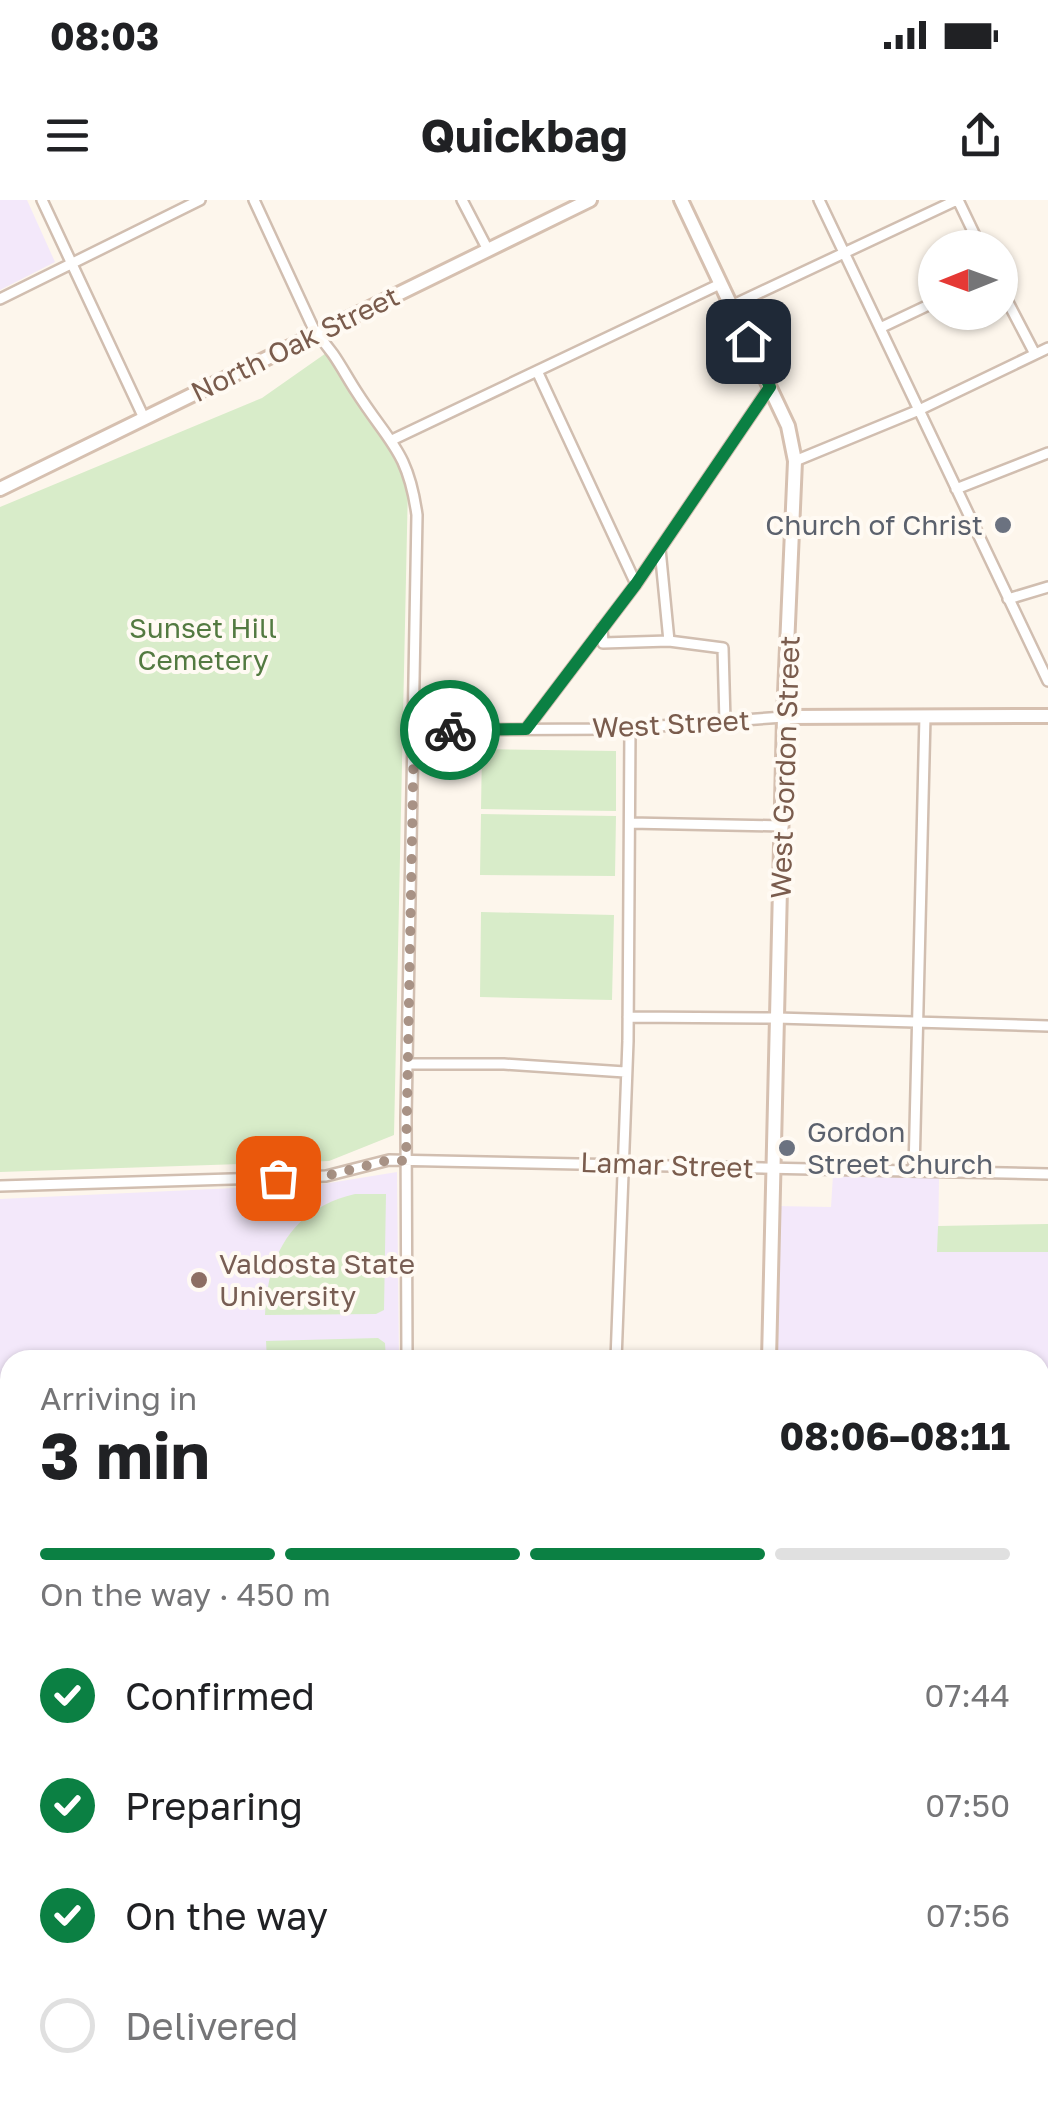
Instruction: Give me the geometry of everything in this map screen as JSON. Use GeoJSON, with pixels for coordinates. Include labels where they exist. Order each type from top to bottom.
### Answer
{"type":"FeatureCollection","features":[{"type":"Feature","properties":{"kind":"street"},"geometry":{"type":"LineString","coordinates":[[42,200],[144,418]]}},
{"type":"Feature","properties":{"kind":"street"},"geometry":{"type":"LineString","coordinates":[[0,299],[200,200]]}},
{"type":"Feature","properties":{"kind":"street"},"geometry":{"type":"LineString","coordinates":[[254,200],[316,334],[332,350],[404,458],[418,515],[407,1064],[407,1350]]}},
{"type":"Feature","properties":{"kind":"street"},"geometry":{"type":"LineString","coordinates":[[462,200],[488,250]]}},
{"type":"Feature","properties":{"kind":"street","name":"North Oak Street"},"geometry":{"type":"LineString","coordinates":[[0,489],[590,200]]}},
{"type":"Feature","properties":{"kind":"street","name":"West Gordon Street"},"geometry":{"type":"LineString","coordinates":[[681,200],[788,426],[795,461],[784,717],[769,1350]]}},
{"type":"Feature","properties":{"kind":"street"},"geometry":{"type":"LineString","coordinates":[[819,200],[1048,681]]}},
{"type":"Feature","properties":{"kind":"street"},"geometry":{"type":"LineString","coordinates":[[730,306],[957,200],[971,230]]}},
{"type":"Feature","properties":{"kind":"street"},"geometry":{"type":"LineString","coordinates":[[392,440],[720,284]]}},
{"type":"Feature","properties":{"kind":"street"},"geometry":{"type":"LineString","coordinates":[[880,328],[918,310]]}},
{"type":"Feature","properties":{"kind":"street"},"geometry":{"type":"LineString","coordinates":[[1018,322],[1034,354]]}},
{"type":"Feature","properties":{"kind":"street"},"geometry":{"type":"LineString","coordinates":[[795,461],[919,410],[1048,348]]}},
{"type":"Feature","properties":{"kind":"street"},"geometry":{"type":"LineString","coordinates":[[537,371],[636,584]]}},
{"type":"Feature","properties":{"kind":"street"},"geometry":{"type":"LineString","coordinates":[[526,729],[636,584],[770,387]]}},
{"type":"Feature","properties":{"kind":"street"},"geometry":{"type":"LineString","coordinates":[[956,489],[1048,453]]}},
{"type":"Feature","properties":{"kind":"street"},"geometry":{"type":"LineString","coordinates":[[660,548],[669,641]]}},
{"type":"Feature","properties":{"kind":"street"},"geometry":{"type":"LineString","coordinates":[[1008,599],[1048,587]]}},
{"type":"Feature","properties":{"kind":"street"},"geometry":{"type":"LineString","coordinates":[[602,628],[603,643],[669,641],[723,648],[725,722]]}},
{"type":"Feature","properties":{"kind":"street"},"geometry":{"type":"LineString","coordinates":[[914,1171],[925,716]]}},
{"type":"Feature","properties":{"kind":"street","name":"West Street"},"geometry":{"type":"LineString","coordinates":[[414,730],[630,728],[784,717],[1048,716]]}},
{"type":"Feature","properties":{"kind":"street"},"geometry":{"type":"LineString","coordinates":[[616,1350],[628,1018],[630,728]]}},
{"type":"Feature","properties":{"kind":"street"},"geometry":{"type":"LineString","coordinates":[[630,823],[783,826]]}},
{"type":"Feature","properties":{"kind":"street"},"geometry":{"type":"LineString","coordinates":[[628,1018],[1048,1026]]}},
{"type":"Feature","properties":{"kind":"street"},"geometry":{"type":"LineString","coordinates":[[407,1064],[504,1064],[626,1072]]}},
{"type":"Feature","properties":{"kind":"street","name":"Lamar Street"},"geometry":{"type":"LineString","coordinates":[[0,1186],[310,1177],[389,1160],[1048,1174]]}},
{"type":"Feature","properties":{"kind":"shaded area"},"geometry":{"type":"Polygon","coordinates":[[[0,200],[27,200],[55,262],[0,290],[0,200]]]}},
{"type":"Feature","properties":{"kind":"shaded area","name":"Valdosta State University"},"geometry":{"type":"Polygon","coordinates":[[[397,1172],[399,1350],[0,1350],[0,1199],[323,1184],[397,1172]]]}},
{"type":"Feature","properties":{"kind":"shaded area"},"geometry":{"type":"Polygon","coordinates":[[[833,1175],[939,1178],[938,1252],[1048,1252],[1048,1350],[773,1350],[776,1206],[831,1207],[833,1175]]]}},
{"type":"Feature","properties":{"kind":"green space","name":"Sunset Hill Cemetery"},"geometry":{"type":"Polygon","coordinates":[[[329,351],[401,460],[408,485],[394,1135],[329,1161],[0,1172],[0,507],[262,398],[329,351]]]}},
{"type":"Feature","properties":{"kind":"green space"},"geometry":{"type":"Polygon","coordinates":[[[482,749],[616,751],[616,811],[481,809],[482,749]]]}},
{"type":"Feature","properties":{"kind":"green space"},"geometry":{"type":"Polygon","coordinates":[[[481,814],[616,816],[615,876],[480,875],[481,814]]]}},
{"type":"Feature","properties":{"kind":"green space"},"geometry":{"type":"Polygon","coordinates":[[[481,912],[614,915],[612,1000],[480,997],[481,912]]]}},
{"type":"Feature","properties":{"kind":"green space"},"geometry":{"type":"Polygon","coordinates":[[[355,1194],[386,1194],[384,1310],[376,1314],[265,1315],[271,1273],[288,1237],[315,1210],[355,1194]]]}},
{"type":"Feature","properties":{"kind":"green space"},"geometry":{"type":"Polygon","coordinates":[[[1048,1224],[1048,1252],[937,1252],[938,1226],[1048,1224]]]}},
{"type":"Feature","properties":{"kind":"green space"},"geometry":{"type":"Polygon","coordinates":[[[378,1338],[385,1343],[385,1350],[266,1350],[266,1341],[378,1338]]]}},
{"type":"Feature","properties":{"kind":"way so far"},"geometry":{"type":"LineString","coordinates":[[278,1178],[326,1176],[389,1160],[406,1161],[414,730],[450,730]]}},
{"type":"Feature","properties":{"kind":"place","name":"Church of Christ"},"geometry":{"type":"Point","coordinates":[1003,525]}},
{"type":"Feature","properties":{"kind":"place","name":"Gordon Street Church"},"geometry":{"type":"Point","coordinates":[787,1148]}},
{"type":"Feature","properties":{"kind":"place","name":"Valdosta State University"},"geometry":{"type":"Point","coordinates":[199,1280]}},
{"type":"Feature","properties":{"kind":"route"},"geometry":{"type":"LineString","coordinates":[[450,730],[526,729],[636,584],[770,387],[748,341]]}}]}
